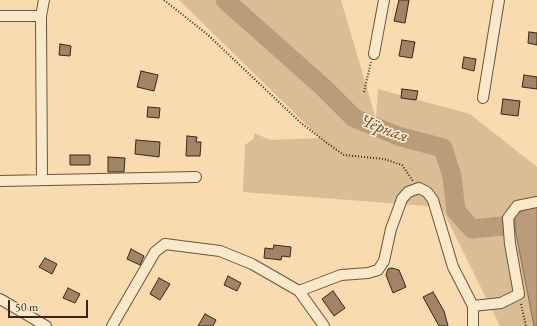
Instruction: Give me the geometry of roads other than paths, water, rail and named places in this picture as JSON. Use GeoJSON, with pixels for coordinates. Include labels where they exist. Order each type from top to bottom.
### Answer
{"type":"FeatureCollection","features":[{"type":"Feature","properties":{"kind":"street"},"geometry":{"type":"LineString","coordinates":[[42,180],[41,16],[44,0]]}},
{"type":"Feature","properties":{"kind":"street"},"geometry":{"type":"LineString","coordinates":[[374,54],[384,0]]}},
{"type":"Feature","properties":{"kind":"street"},"geometry":{"type":"LineString","coordinates":[[483,98],[499,0]]}},
{"type":"Feature","properties":{"kind":"street"},"geometry":{"type":"LineString","coordinates":[[0,16],[41,16]]}},
{"type":"Feature","properties":{"kind":"street"},"geometry":{"type":"LineString","coordinates":[[0,181],[196,177]]}},
{"type":"Feature","properties":{"kind":"street"},"geometry":{"type":"LineString","coordinates":[[299,291],[341,276],[368,273],[378,270],[384,262],[391,229],[402,199],[408,192],[419,188],[427,192],[433,200],[453,267],[473,306],[472,326]]}},
{"type":"Feature","properties":{"kind":"street"},"geometry":{"type":"LineString","coordinates":[[473,306],[501,302],[519,294],[510,244],[508,218],[517,206],[537,202]]}},
{"type":"Feature","properties":{"kind":"street"},"geometry":{"type":"LineString","coordinates":[[112,326],[155,252],[165,244],[220,252],[252,264],[299,291],[324,326]]}},
{"type":"Feature","properties":{"kind":"street"},"geometry":{"type":"LineString","coordinates":[[0,299],[46,326]]}},
{"type":"Feature","properties":{"kind":"waterway","name":"Чёрная"},"geometry":{"type":"LineString","coordinates":[[225,0],[323,87],[354,118],[398,136],[443,148],[452,176],[456,211],[472,229],[503,226]]}}]}
